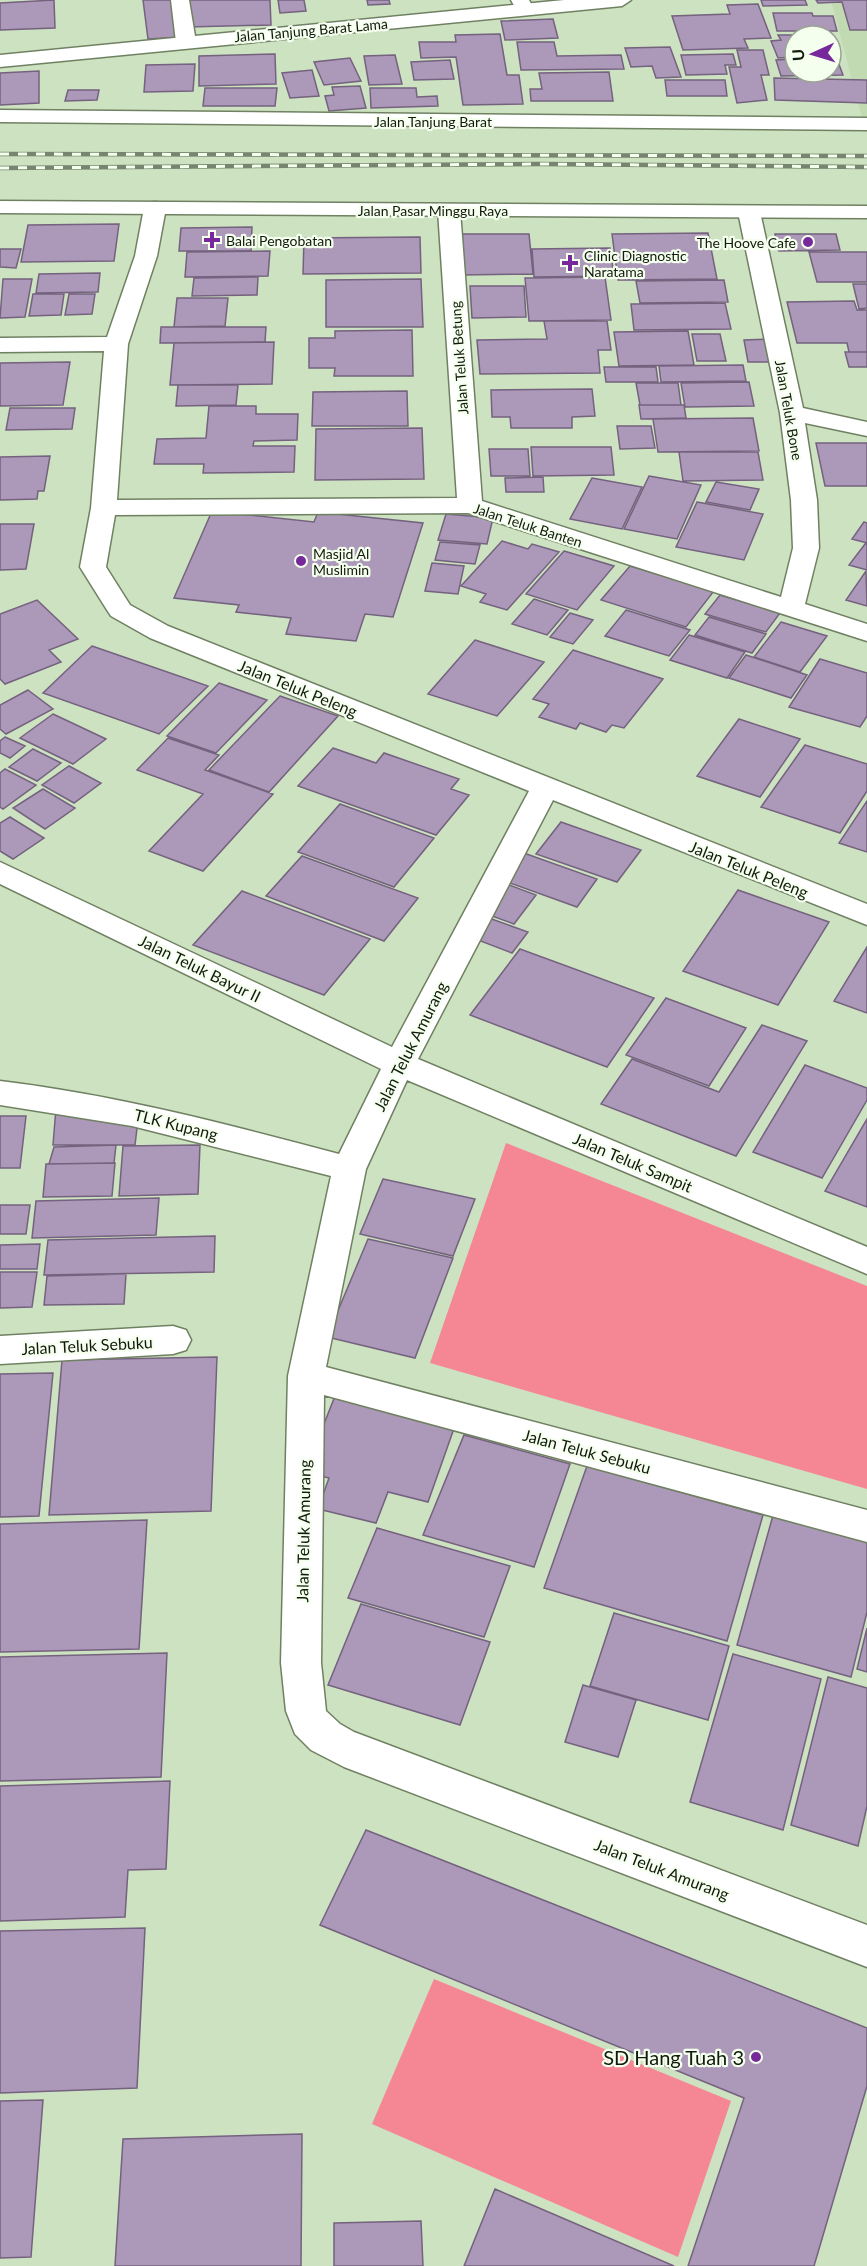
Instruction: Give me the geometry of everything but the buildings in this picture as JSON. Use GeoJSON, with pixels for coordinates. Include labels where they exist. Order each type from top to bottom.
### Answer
{"type":"FeatureCollection","features":[{"type":"Feature","properties":{"kind":"street"},"geometry":{"type":"LineString","coordinates":[[180,0],[186,42]]}},
{"type":"Feature","properties":{"kind":"street","name":"Jalan Tanjung Barat Lama"},"geometry":{"type":"LineString","coordinates":[[0,61],[523,5],[622,0]]}},
{"type":"Feature","properties":{"kind":"street","name":"Jalan Tanjung Barat"},"geometry":{"type":"LineString","coordinates":[[0,116],[867,124]]}},
{"type":"Feature","properties":{"kind":"street"},"geometry":{"type":"LineString","coordinates":[[0,132],[867,134]]}},
{"type":"Feature","properties":{"kind":"street"},"geometry":{"type":"LineString","coordinates":[[0,202],[867,204]]}},
{"type":"Feature","properties":{"kind":"street","name":"Jalan Pasar Minggu Raya"},"geometry":{"type":"LineString","coordinates":[[0,207],[867,212]]}},
{"type":"Feature","properties":{"kind":"street","name":"Jalan Teluk Peleng"},"geometry":{"type":"LineString","coordinates":[[155,207],[146,256],[116,344],[104,508],[93,567],[120,610],[159,632],[867,915]]}},
{"type":"Feature","properties":{"kind":"street","name":"Jalan Teluk Betung"},"geometry":{"type":"LineString","coordinates":[[449,210],[470,506]]}},
{"type":"Feature","properties":{"kind":"street","name":"Jalan Teluk Bone"},"geometry":{"type":"LineString","coordinates":[[749,212],[792,413],[804,500],[806,548],[790,609]]}},
{"type":"Feature","properties":{"kind":"street"},"geometry":{"type":"LineString","coordinates":[[0,345],[116,344]]}},
{"type":"Feature","properties":{"kind":"street"},"geometry":{"type":"LineString","coordinates":[[792,413],[867,429]]}},
{"type":"Feature","properties":{"kind":"street","name":"Jalan Teluk Banten"},"geometry":{"type":"LineString","coordinates":[[104,508],[470,506],[867,633]]}},
{"type":"Feature","properties":{"kind":"street","name":"Jalan Teluk Amurang"},"geometry":{"type":"LineString","coordinates":[[545,788],[399,1064],[349,1169],[306,1376],[301,1663],[303,1703],[310,1726],[332,1742],[358,1754],[867,1946]]}},
{"type":"Feature","properties":{"kind":"street","name":"Jalan Teluk Bayur II"},"geometry":{"type":"LineString","coordinates":[[0,872],[399,1064]]}},
{"type":"Feature","properties":{"kind":"street","name":"Jalan Teluk Sampit"},"geometry":{"type":"LineString","coordinates":[[399,1064],[867,1261]]}},
{"type":"Feature","properties":{"kind":"street","name":"TLK Kupang"},"geometry":{"type":"LineString","coordinates":[[0,1093],[52,1098],[156,1118],[349,1169]]}},
{"type":"Feature","properties":{"kind":"street","name":"Jalan Teluk Sebuku"},"geometry":{"type":"LineString","coordinates":[[0,1350],[173,1340]]}},
{"type":"Feature","properties":{"kind":"street","name":"Jalan Teluk Sebuku"},"geometry":{"type":"LineString","coordinates":[[306,1376],[867,1526]]}},
{"type":"Feature","properties":{"kind":"shaded area"},"geometry":{"type":"Polygon","coordinates":[[[831,0],[867,0],[867,126],[864,126],[843,46],[843,24],[837,24],[831,0]]]}},
{"type":"Feature","properties":{"kind":"shaded area"},"geometry":{"type":"Polygon","coordinates":[[[506,1143],[867,1286],[867,1489],[430,1363],[506,1143]]]}},
{"type":"Feature","properties":{"kind":"shaded area"},"geometry":{"type":"Polygon","coordinates":[[[434,1979],[731,2101],[678,2257],[372,2124],[434,1979]]]}},
{"type":"Feature","properties":{"kind":"railway"},"geometry":{"type":"LineString","coordinates":[[0,154],[867,156]]}},
{"type":"Feature","properties":{"kind":"railway"},"geometry":{"type":"LineString","coordinates":[[0,168],[541,164],[867,167]]}},
{"type":"Feature","properties":{"kind":"place","name":"Balai Pengobatan"},"geometry":{"type":"Point","coordinates":[212,240]}},
{"type":"Feature","properties":{"kind":"place","name":"The Hoove Cafe"},"geometry":{"type":"Point","coordinates":[808,242]}},
{"type":"Feature","properties":{"kind":"place","name":"Clinic Diagnostic Naratama"},"geometry":{"type":"Point","coordinates":[570,263]}},
{"type":"Feature","properties":{"kind":"place","name":"Masjid Al Muslimin"},"geometry":{"type":"Point","coordinates":[301,561]}},
{"type":"Feature","properties":{"kind":"place","name":"SD Hang Tuah 3"},"geometry":{"type":"Point","coordinates":[756,2057]}}]}
